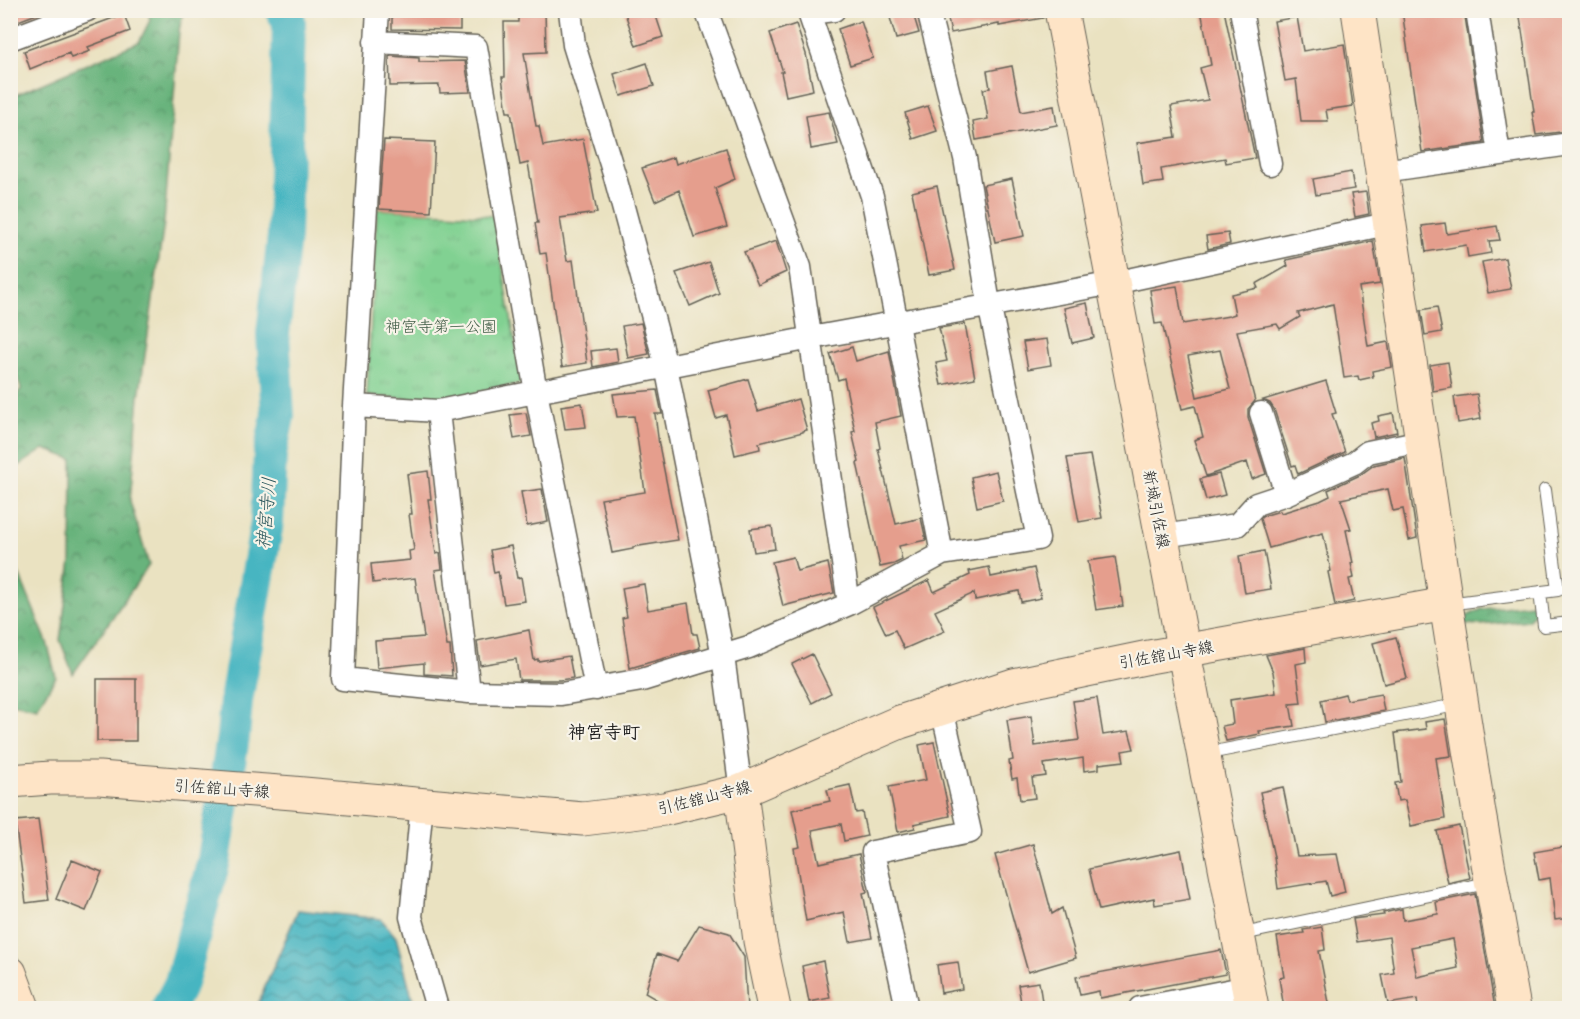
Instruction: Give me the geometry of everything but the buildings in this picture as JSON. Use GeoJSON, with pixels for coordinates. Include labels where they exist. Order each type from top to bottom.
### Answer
{"type":"FeatureCollection","features":[{"type":"Feature","properties":{"kind":"main road","name":"新城引佐線"},"geometry":{"type":"LineString","coordinates":[[1061,10],[1250,998]]}},
{"type":"Feature","properties":{"kind":"main road"},"geometry":{"type":"LineString","coordinates":[[1358,10],[1446,604],[1514,1008]]}},
{"type":"Feature","properties":{"kind":"main road","name":"引佐舘山寺線"},"geometry":{"type":"LineString","coordinates":[[10,781],[70,778],[156,783],[583,819],[664,809],[741,791],[900,722],[1014,685],[1184,651],[1446,604]]}},
{"type":"Feature","properties":{"kind":"main road"},"geometry":{"type":"LineString","coordinates":[[741,791],[760,941],[774,1008]]}},
{"type":"Feature","properties":{"kind":"main road"},"geometry":{"type":"LineString","coordinates":[[10,973],[23,1008]]}},
{"type":"Feature","properties":{"kind":"street"},"geometry":{"type":"LineString","coordinates":[[10,39],[87,10]]}},
{"type":"Feature","properties":{"kind":"street"},"geometry":{"type":"LineString","coordinates":[[378,10],[354,406],[343,679],[469,692],[561,694],[642,680],[749,647],[849,604],[942,554],[1038,539],[989,304],[965,158],[928,10]]}},
{"type":"Feature","properties":{"kind":"street"},"geometry":{"type":"LineString","coordinates":[[570,10],[574,45],[615,177],[666,366],[723,656],[741,791]]}},
{"type":"Feature","properties":{"kind":"street"},"geometry":{"type":"LineString","coordinates":[[706,10],[800,267],[849,604]]}},
{"type":"Feature","properties":{"kind":"street"},"geometry":{"type":"LineString","coordinates":[[834,10],[808,12],[872,196],[942,554]]}},
{"type":"Feature","properties":{"kind":"street"},"geometry":{"type":"LineString","coordinates":[[1241,10],[1270,164]]}},
{"type":"Feature","properties":{"kind":"street"},"geometry":{"type":"LineString","coordinates":[[1477,10],[1499,154]]}},
{"type":"Feature","properties":{"kind":"street"},"geometry":{"type":"LineString","coordinates":[[375,42],[476,47],[536,392],[597,689]]}},
{"type":"Feature","properties":{"kind":"street"},"geometry":{"type":"LineString","coordinates":[[1383,171],[1569,144]]}},
{"type":"Feature","properties":{"kind":"street"},"geometry":{"type":"LineString","coordinates":[[354,406],[438,411],[989,304],[1114,283],[1391,223]]}},
{"type":"Feature","properties":{"kind":"street"},"geometry":{"type":"LineString","coordinates":[[438,411],[469,692]]}},
{"type":"Feature","properties":{"kind":"street"},"geometry":{"type":"LineString","coordinates":[[1261,412],[1286,494]]}},
{"type":"Feature","properties":{"kind":"street"},"geometry":{"type":"LineString","coordinates":[[1163,536],[1237,525],[1256,504],[1286,494],[1354,463],[1368,452],[1422,441]]}},
{"type":"Feature","properties":{"kind":"street"},"geometry":{"type":"LineString","coordinates":[[907,1008],[873,852],[970,832],[942,708]]}},
{"type":"Feature","properties":{"kind":"street"},"geometry":{"type":"LineString","coordinates":[[422,804],[411,917],[437,1008]]}},
{"type":"Feature","properties":{"kind":"street"},"geometry":{"type":"LineString","coordinates":[[1140,1008],[1250,998]]}},
{"type":"Feature","properties":{"kind":"lane"},"geometry":{"type":"LineString","coordinates":[[1446,604],[1558,590],[1545,490]]}},
{"type":"Feature","properties":{"kind":"lane"},"geometry":{"type":"LineString","coordinates":[[1539,592],[1545,626],[1569,623]]}},
{"type":"Feature","properties":{"kind":"lane"},"geometry":{"type":"LineString","coordinates":[[1203,754],[1462,704]]}},
{"type":"Feature","properties":{"kind":"lane"},"geometry":{"type":"LineString","coordinates":[[1237,935],[1492,882]]}},
{"type":"Feature","properties":{"kind":"green space"},"geometry":{"type":"Polygon","coordinates":[[[148,11],[183,11],[179,31],[164,223],[139,397],[130,501],[149,565],[73,674],[60,640],[71,561],[72,459],[44,449],[11,471],[11,402],[21,389],[10,353],[11,97],[139,42],[150,20],[148,11]]]}},
{"type":"Feature","properties":{"kind":"green space","name":"神宮寺第一公園"},"geometry":{"type":"Polygon","coordinates":[[[377,209],[494,216],[522,383],[437,401],[367,396],[377,209]]]}},
{"type":"Feature","properties":{"kind":"green space"},"geometry":{"type":"Polygon","coordinates":[[[10,543],[17,569],[47,642],[56,677],[37,708],[11,703],[10,543]]]}},
{"type":"Feature","properties":{"kind":"green space"},"geometry":{"type":"Polygon","coordinates":[[[1532,604],[1537,610],[1528,620],[1481,625],[1465,624],[1463,618],[1482,609],[1532,604]]]}},
{"type":"Feature","properties":{"kind":"water"},"geometry":{"type":"Polygon","coordinates":[[[298,910],[381,919],[396,937],[415,1008],[256,1008],[298,910]]]}},
{"type":"Feature","properties":{"kind":"waterway","name":"神宮寺川"},"geometry":{"type":"LineString","coordinates":[[168,1008],[181,983],[214,860],[233,737],[236,701],[267,522],[270,454],[278,416],[273,334],[284,236],[289,21],[282,10]]}},
{"type":"Feature","properties":{"kind":"district","name":"神宮寺町"},"geometry":{"type":"Point","coordinates":[604,732]}}]}
